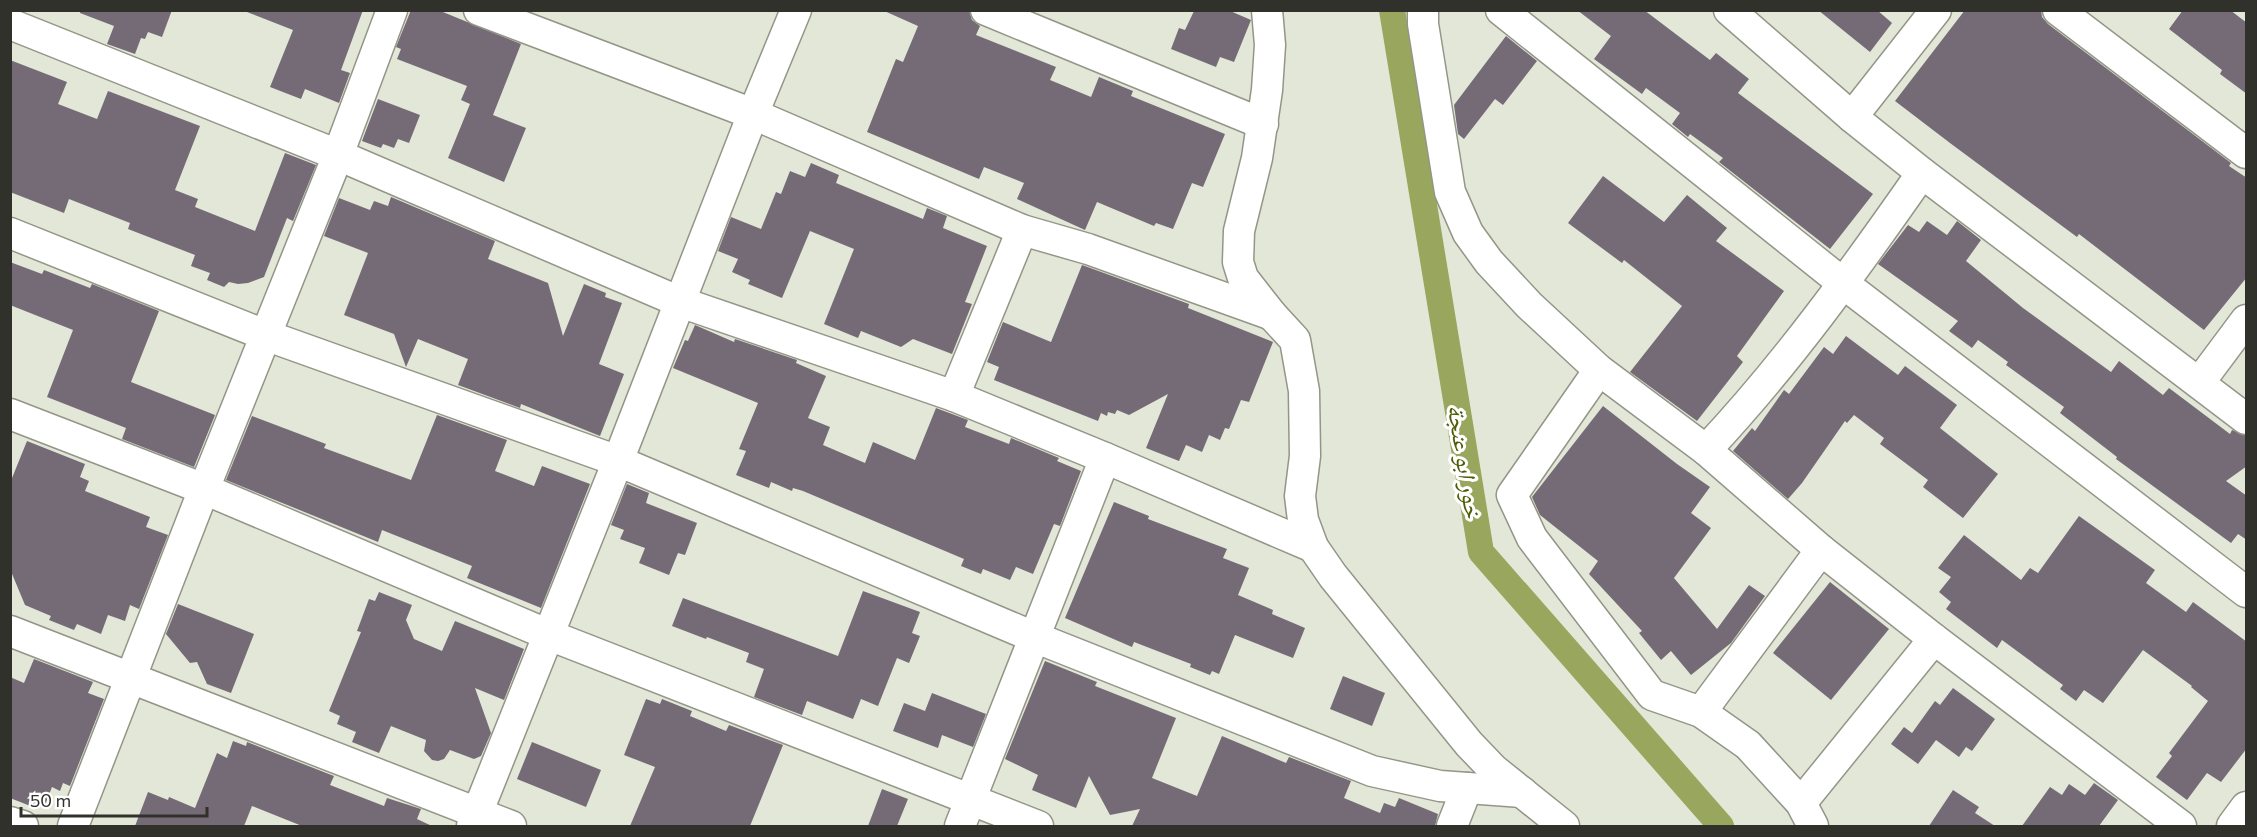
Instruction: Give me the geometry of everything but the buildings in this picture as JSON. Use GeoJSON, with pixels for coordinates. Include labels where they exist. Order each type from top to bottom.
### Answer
{"type":"FeatureCollection","features":[{"type":"Feature","properties":{"kind":"street"},"geometry":{"type":"LineString","coordinates":[[73,826],[338,154],[392,10]]}},
{"type":"Feature","properties":{"kind":"street"},"geometry":{"type":"LineString","coordinates":[[479,10],[753,114],[1022,230],[1088,249],[1272,315]]}},
{"type":"Feature","properties":{"kind":"street"},"geometry":{"type":"LineString","coordinates":[[474,820],[796,10]]}},
{"type":"Feature","properties":{"kind":"street"},"geometry":{"type":"LineString","coordinates":[[986,10],[1263,124]]}},
{"type":"Feature","properties":{"kind":"street"},"geometry":{"type":"LineString","coordinates":[[1267,10],[1269,45],[1263,124],[1239,231],[1238,262],[1244,278],[1272,315],[1295,340],[1304,391],[1305,456],[1300,496],[1303,520],[1313,547],[1333,576],[1469,744],[1493,769],[1564,826]]}},
{"type":"Feature","properties":{"kind":"street"},"geometry":{"type":"LineString","coordinates":[[1423,10],[1423,24],[1450,192],[1468,233],[1489,262],[1529,305],[1599,370],[1706,450],[1821,550],[1934,639],[2181,826]]}},
{"type":"Feature","properties":{"kind":"street"},"geometry":{"type":"LineString","coordinates":[[1501,10],[1844,284],[2247,592]]}},
{"type":"Feature","properties":{"kind":"street"},"geometry":{"type":"LineString","coordinates":[[1729,10],[1852,117],[2247,419]]}},
{"type":"Feature","properties":{"kind":"street"},"geometry":{"type":"LineString","coordinates":[[1852,117],[1936,10]]}},
{"type":"Feature","properties":{"kind":"street"},"geometry":{"type":"LineString","coordinates":[[2058,10],[2247,153]]}},
{"type":"Feature","properties":{"kind":"street"},"geometry":{"type":"LineString","coordinates":[[10,24],[338,154],[680,302],[954,396],[1313,547]]}},
{"type":"Feature","properties":{"kind":"street"},"geometry":{"type":"LineString","coordinates":[[1706,450],[1752,402],[1844,284],[1923,173]]}},
{"type":"Feature","properties":{"kind":"street"},"geometry":{"type":"LineString","coordinates":[[954,396],[1022,230]]}},
{"type":"Feature","properties":{"kind":"street"},"geometry":{"type":"LineString","coordinates":[[10,233],[265,335],[618,461],[1034,637],[1372,771],[1440,786],[1522,792]]}},
{"type":"Feature","properties":{"kind":"street"},"geometry":{"type":"LineString","coordinates":[[2199,383],[2247,320]]}},
{"type":"Feature","properties":{"kind":"street"},"geometry":{"type":"LineString","coordinates":[[1599,370],[1512,495],[1532,538],[1652,695],[1701,712],[1748,745],[1807,815],[1934,639]]}},
{"type":"Feature","properties":{"kind":"street"},"geometry":{"type":"LineString","coordinates":[[10,414],[204,489],[965,813],[1038,826]]}},
{"type":"Feature","properties":{"kind":"street"},"geometry":{"type":"LineString","coordinates":[[965,813],[1105,458]]}},
{"type":"Feature","properties":{"kind":"street"},"geometry":{"type":"LineString","coordinates":[[1701,712],[1821,550]]}},
{"type":"Feature","properties":{"kind":"street"},"geometry":{"type":"LineString","coordinates":[[10,630],[474,820],[511,826]]}},
{"type":"Feature","properties":{"kind":"street"},"geometry":{"type":"LineString","coordinates":[[1452,826],[1467,788]]}},
{"type":"Feature","properties":{"kind":"street"},"geometry":{"type":"LineString","coordinates":[[2232,826],[2247,807]]}},
{"type":"Feature","properties":{"kind":"street"},"geometry":{"type":"LineString","coordinates":[[10,822],[23,826]]}},
{"type":"Feature","properties":{"kind":"waterway","name":"خور ابو عنجة"},"geometry":{"type":"LineString","coordinates":[[1392,10],[1481,552],[1721,826]]}}]}
